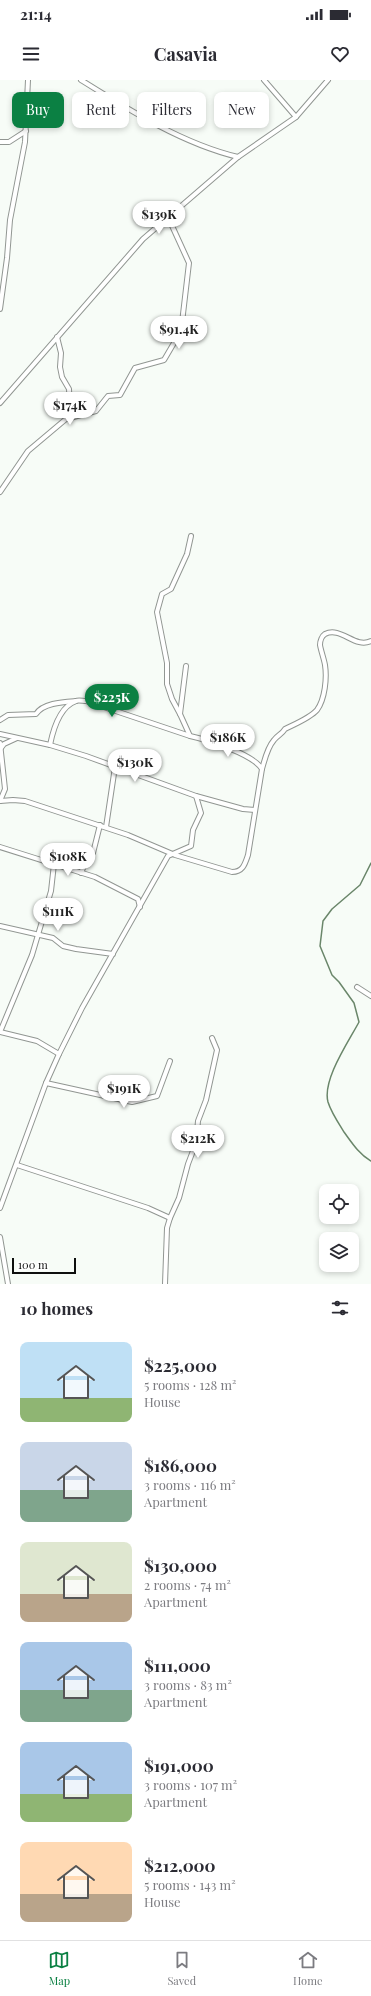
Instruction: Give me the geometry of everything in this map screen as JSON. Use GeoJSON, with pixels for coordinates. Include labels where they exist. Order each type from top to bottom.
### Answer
{"type":"FeatureCollection","features":[{"type":"Feature","properties":{"kind":"street"},"geometry":{"type":"LineString","coordinates":[[0,309],[7,258],[10,220],[19,179],[26,131],[28,80]]}},
{"type":"Feature","properties":{"kind":"street"},"geometry":{"type":"LineString","coordinates":[[81,80],[122,105],[212,151],[238,157]]}},
{"type":"Feature","properties":{"kind":"street"},"geometry":{"type":"LineString","coordinates":[[264,80],[296,117]]}},
{"type":"Feature","properties":{"kind":"street"},"geometry":{"type":"LineString","coordinates":[[0,403],[143,239],[238,157],[296,117],[328,80]]}},
{"type":"Feature","properties":{"kind":"street"},"geometry":{"type":"LineString","coordinates":[[0,142],[9,142],[26,131]]}},
{"type":"Feature","properties":{"kind":"street"},"geometry":{"type":"LineString","coordinates":[[0,492],[28,451],[66,419],[96,410],[108,396],[120,394],[135,368],[164,360],[181,331],[189,263],[168,217]]}},
{"type":"Feature","properties":{"kind":"street"},"geometry":{"type":"LineString","coordinates":[[56,337],[62,353],[60,367],[62,377],[69,388],[70,408],[66,419]]}},
{"type":"Feature","properties":{"kind":"street"},"geometry":{"type":"LineString","coordinates":[[190,736],[172,700],[167,684],[167,663],[157,612],[162,594],[171,589],[187,554],[191,536]]}},
{"type":"Feature","properties":{"kind":"street"},"geometry":{"type":"LineString","coordinates":[[18,738],[0,746],[5,789],[0,801],[25,801],[106,827],[175,855],[232,872],[239,871],[243,868],[248,854],[254,810],[262,769],[269,746],[283,733],[285,729],[316,710],[321,701],[325,682],[325,667],[320,643],[322,637],[326,634],[334,632],[354,641],[365,643],[371,641]]}},
{"type":"Feature","properties":{"kind":"street"},"geometry":{"type":"LineString","coordinates":[[180,714],[186,666]]}},
{"type":"Feature","properties":{"kind":"street"},"geometry":{"type":"LineString","coordinates":[[0,720],[8,715],[36,714],[39,710],[48,706],[76,701],[86,701],[213,743],[255,761],[262,769]]}},
{"type":"Feature","properties":{"kind":"street"},"geometry":{"type":"LineString","coordinates":[[50,745],[55,723],[65,710],[76,701]]}},
{"type":"Feature","properties":{"kind":"street"},"geometry":{"type":"LineString","coordinates":[[0,734],[50,745],[115,766],[196,796],[243,809],[254,810]]}},
{"type":"Feature","properties":{"kind":"street"},"geometry":{"type":"LineString","coordinates":[[106,827],[115,766]]}},
{"type":"Feature","properties":{"kind":"street"},"geometry":{"type":"LineString","coordinates":[[0,1208],[46,1083],[82,1008],[168,856],[175,855],[191,846],[193,830],[201,813],[196,796]]}},
{"type":"Feature","properties":{"kind":"street"},"geometry":{"type":"LineString","coordinates":[[81,873],[88,856],[93,853],[100,825]]}},
{"type":"Feature","properties":{"kind":"street"},"geometry":{"type":"LineString","coordinates":[[0,848],[54,864],[109,884],[138,900],[140,907]]}},
{"type":"Feature","properties":{"kind":"street"},"geometry":{"type":"LineString","coordinates":[[54,864],[51,891],[24,976],[0,1032],[38,1042],[59,1054]]}},
{"type":"Feature","properties":{"kind":"street"},"geometry":{"type":"LineString","coordinates":[[0,926],[53,938],[63,946],[113,954]]}},
{"type":"Feature","properties":{"kind":"street"},"geometry":{"type":"LineString","coordinates":[[357,987],[371,996]]}},
{"type":"Feature","properties":{"kind":"street"},"geometry":{"type":"LineString","coordinates":[[165,1284],[166,1238],[170,1218],[179,1198],[188,1164],[196,1143],[198,1121],[206,1100],[217,1050],[212,1038]]}},
{"type":"Feature","properties":{"kind":"street"},"geometry":{"type":"LineString","coordinates":[[46,1083],[132,1102],[157,1096],[170,1061]]}},
{"type":"Feature","properties":{"kind":"street"},"geometry":{"type":"LineString","coordinates":[[17,1165],[148,1208],[170,1218]]}},
{"type":"Feature","properties":{"kind":"street"},"geometry":{"type":"LineString","coordinates":[[0,1237],[8,1284]]}},
{"type":"Feature","properties":{"kind":"waterway"},"geometry":{"type":"LineString","coordinates":[[371,863],[360,885],[332,909],[323,921],[320,946],[332,975],[354,1003],[359,1022],[343,1050],[333,1072],[327,1093],[328,1102],[335,1118],[344,1132],[359,1152],[371,1161]]}}]}
